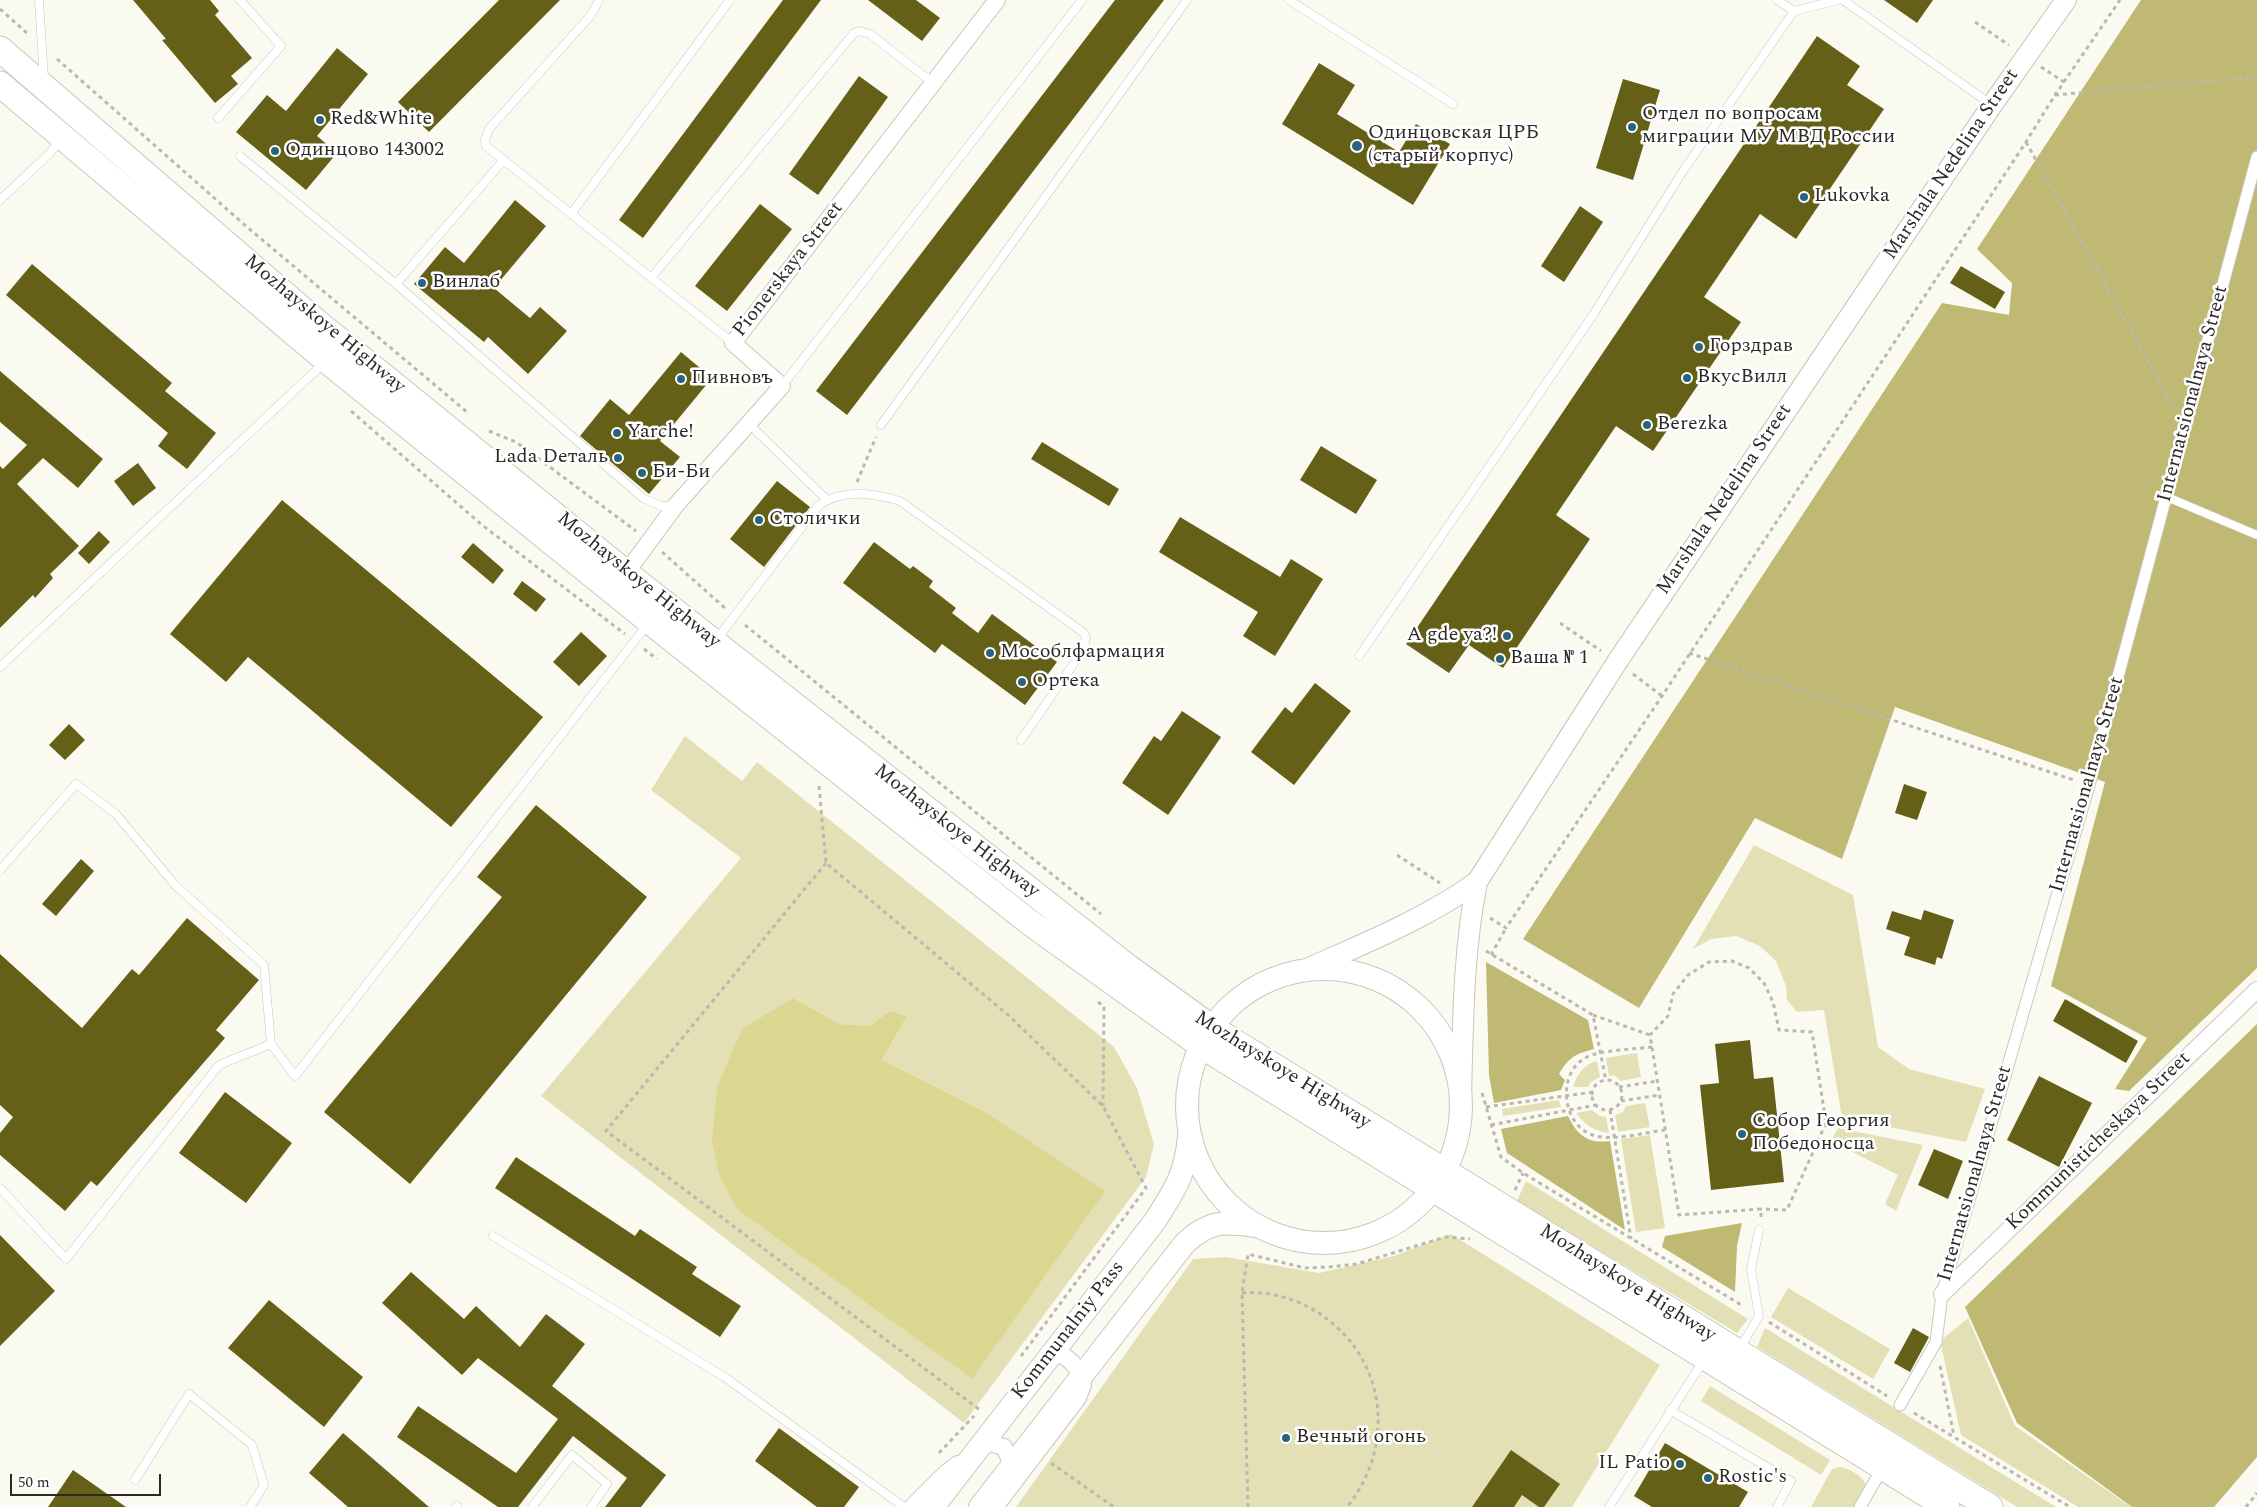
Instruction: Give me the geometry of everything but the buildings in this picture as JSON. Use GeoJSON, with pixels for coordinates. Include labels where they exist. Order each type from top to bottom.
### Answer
{"type":"FeatureCollection","features":[{"type":"Feature","properties":{"kind":"main road","name":"Mozhayskoye Highway"},"geometry":{"type":"LineString","coordinates":[[0,49],[318,322],[626,573],[1128,967],[1207,1037]]}},
{"type":"Feature","properties":{"kind":"main road","name":"Mozhayskoye Highway"},"geometry":{"type":"LineString","coordinates":[[0,84],[326,360],[649,621],[1029,922],[1207,1037],[1438,1181],[1706,1358],[1947,1507]]}},
{"type":"Feature","properties":{"kind":"main road"},"geometry":{"type":"LineString","coordinates":[[1307,969],[1344,970],[1380,980],[1412,999],[1437,1027],[1471,1092],[1457,1140],[1438,1181],[1412,1211],[1378,1232],[1339,1242],[1299,1241],[1261,1228],[1235,1210],[1214,1187],[1199,1161],[1189,1131],[1187,1099],[1192,1067],[1207,1037],[1224,1012],[1248,991],[1276,977],[1307,969]]}},
{"type":"Feature","properties":{"kind":"main road","name":"Kommunalniy Pass"},"geometry":{"type":"LineString","coordinates":[[977,1450],[1155,1221],[1178,1184],[1186,1159],[1189,1131]]}},
{"type":"Feature","properties":{"kind":"main road","name":"Mozhayskoye Highway"},"geometry":{"type":"LineString","coordinates":[[1438,1181],[1738,1352],[1990,1507]]}},
{"type":"Feature","properties":{"kind":"main road","name":"Kommunalniy Pass"},"geometry":{"type":"LineString","coordinates":[[1036,1436],[1185,1243],[1197,1232],[1209,1226],[1229,1222],[1261,1228]]}},
{"type":"Feature","properties":{"kind":"main road"},"geometry":{"type":"LineString","coordinates":[[980,1507],[1036,1436]]}},
{"type":"Feature","properties":{"kind":"main road"},"geometry":{"type":"LineString","coordinates":[[933,1507],[977,1450]]}},
{"type":"Feature","properties":{"kind":"street","name":"Pionerskaya Street"},"geometry":{"type":"LineString","coordinates":[[782,386],[733,343],[996,0]]}},
{"type":"Feature","properties":{"kind":"street","name":"Marshala Nedelina Street"},"geometry":{"type":"LineString","coordinates":[[1466,900],[1617,662],[1992,104],[2066,0]]}},
{"type":"Feature","properties":{"kind":"street","name":"Internatsionalnaya Street"},"geometry":{"type":"LineString","coordinates":[[1900,1405],[1936,1342],[1942,1294],[2089,785],[2257,157]]}},
{"type":"Feature","properties":{"kind":"street"},"geometry":{"type":"LineString","coordinates":[[626,573],[676,505],[782,386]]}},
{"type":"Feature","properties":{"kind":"street"},"geometry":{"type":"LineString","coordinates":[[1307,969],[1401,926],[1466,900],[1463,998],[1471,1092]]}},
{"type":"Feature","properties":{"kind":"street","name":"Kommunisticheskaya Street"},"geometry":{"type":"LineString","coordinates":[[1942,1294],[2257,990]]}},
{"type":"Feature","properties":{"kind":"street"},"geometry":{"type":"LineString","coordinates":[[993,1507],[1078,1398],[1083,1385],[1074,1364],[1060,1354],[1052,1353]]}},
{"type":"Feature","properties":{"kind":"street","name":"Kommunalniy Pass"},"geometry":{"type":"LineString","coordinates":[[993,1507],[1036,1436]]}},
{"type":"Feature","properties":{"kind":"street"},"geometry":{"type":"LineString","coordinates":[[977,1450],[983,1445],[990,1443],[1004,1447],[1010,1460],[1006,1473]]}},
{"type":"Feature","properties":{"kind":"street","name":"Kommunalniy Pass"},"geometry":{"type":"LineString","coordinates":[[912,1507],[946,1473],[977,1450]]}},
{"type":"Feature","properties":{"kind":"street"},"geometry":{"type":"LineString","coordinates":[[1860,1507],[1883,1467]]}},
{"type":"Feature","properties":{"kind":"lane"},"geometry":{"type":"LineString","coordinates":[[39,0],[44,87]]}},
{"type":"Feature","properties":{"kind":"lane"},"geometry":{"type":"LineString","coordinates":[[218,118],[281,46],[240,0]]}},
{"type":"Feature","properties":{"kind":"lane"},"geometry":{"type":"LineString","coordinates":[[599,0],[591,15],[486,134],[486,146],[733,343]]}},
{"type":"Feature","properties":{"kind":"lane"},"geometry":{"type":"LineString","coordinates":[[570,214],[730,0]]}},
{"type":"Feature","properties":{"kind":"lane"},"geometry":{"type":"LineString","coordinates":[[782,386],[1082,0]]}},
{"type":"Feature","properties":{"kind":"lane"},"geometry":{"type":"LineString","coordinates":[[881,425],[1187,0]]}},
{"type":"Feature","properties":{"kind":"lane"},"geometry":{"type":"LineString","coordinates":[[1289,0],[1453,104]]}},
{"type":"Feature","properties":{"kind":"lane"},"geometry":{"type":"LineString","coordinates":[[1777,0],[1794,11]]}},
{"type":"Feature","properties":{"kind":"lane"},"geometry":{"type":"LineString","coordinates":[[1359,656],[1593,314],[1683,171],[1794,11],[1838,0]]}},
{"type":"Feature","properties":{"kind":"lane"},"geometry":{"type":"LineString","coordinates":[[1843,0],[1992,104]]}},
{"type":"Feature","properties":{"kind":"lane"},"geometry":{"type":"LineString","coordinates":[[651,278],[854,33],[859,31],[870,34],[933,83]]}},
{"type":"Feature","properties":{"kind":"lane"},"geometry":{"type":"LineString","coordinates":[[0,200],[49,154],[62,138]]}},
{"type":"Feature","properties":{"kind":"lane"},"geometry":{"type":"LineString","coordinates":[[240,156],[396,284],[643,498],[661,506],[676,505]]}},
{"type":"Feature","properties":{"kind":"lane"},"geometry":{"type":"LineString","coordinates":[[396,284],[503,161]]}},
{"type":"Feature","properties":{"kind":"lane"},"geometry":{"type":"LineString","coordinates":[[0,667],[311,377],[326,360]]}},
{"type":"Feature","properties":{"kind":"lane"},"geometry":{"type":"LineString","coordinates":[[749,424],[826,499]]}},
{"type":"Feature","properties":{"kind":"lane"},"geometry":{"type":"LineString","coordinates":[[715,643],[817,507],[826,499],[852,494],[877,495],[900,501],[1084,633],[1086,638],[1084,649],[1021,740]]}},
{"type":"Feature","properties":{"kind":"lane"},"geometry":{"type":"LineString","coordinates":[[2167,497],[2257,535]]}},
{"type":"Feature","properties":{"kind":"lane"},"geometry":{"type":"LineString","coordinates":[[0,870],[76,784],[116,814],[176,886],[264,965],[271,1044],[295,1076],[649,621]]}},
{"type":"Feature","properties":{"kind":"lane"},"geometry":{"type":"LineString","coordinates":[[0,1188],[66,1259],[219,1065],[271,1044]]}},
{"type":"Feature","properties":{"kind":"lane"},"geometry":{"type":"LineString","coordinates":[[1738,1352],[1759,1316],[1751,1269],[1759,1230]]}},
{"type":"Feature","properties":{"kind":"lane"},"geometry":{"type":"LineString","coordinates":[[493,1236],[726,1378],[904,1507]]}},
{"type":"Feature","properties":{"kind":"lane"},"geometry":{"type":"LineString","coordinates":[[1609,1507],[1670,1410],[1706,1358]]}},
{"type":"Feature","properties":{"kind":"lane"},"geometry":{"type":"LineString","coordinates":[[135,1480],[189,1394],[252,1445],[264,1484],[250,1507]]}},
{"type":"Feature","properties":{"kind":"lane"},"geometry":{"type":"LineString","coordinates":[[1670,1410],[1791,1481],[1777,1507]]}},
{"type":"Feature","properties":{"kind":"lane"},"geometry":{"type":"LineString","coordinates":[[532,1507],[572,1455],[607,1484],[591,1507]]}},
{"type":"Feature","properties":{"kind":"path"},"geometry":{"type":"LineString","coordinates":[[1491,955],[1506,928],[2026,142],[2054,95],[2120,0]]}},
{"type":"Feature","properties":{"kind":"path"},"geometry":{"type":"LineString","coordinates":[[0,9],[247,227],[468,413]]}},
{"type":"Feature","properties":{"kind":"path"},"geometry":{"type":"LineString","coordinates":[[2054,95],[2257,77]]}},
{"type":"Feature","properties":{"kind":"path"},"geometry":{"type":"LineString","coordinates":[[2026,142],[2185,428]]}},
{"type":"Feature","properties":{"kind":"path"},"geometry":{"type":"LineString","coordinates":[[852,494],[881,425]]}},
{"type":"Feature","properties":{"kind":"path"},"geometry":{"type":"LineString","coordinates":[[483,426],[490,432],[516,442],[650,541],[735,616],[1107,919]]}},
{"type":"Feature","properties":{"kind":"path"},"geometry":{"type":"LineString","coordinates":[[1689,653],[2089,785]]}},
{"type":"Feature","properties":{"kind":"path"},"geometry":{"type":"LineString","coordinates":[[820,786],[826,863],[606,1131],[981,1409],[934,1458]]}},
{"type":"Feature","properties":{"kind":"path"},"geometry":{"type":"LineString","coordinates":[[1397,855],[1506,928]]}},
{"type":"Feature","properties":{"kind":"path"},"geometry":{"type":"LineString","coordinates":[[826,863],[1008,1015],[1103,1106],[1146,1188],[1016,1362]]}},
{"type":"Feature","properties":{"kind":"path"},"geometry":{"type":"LineString","coordinates":[[1480,948],[1593,1015],[1650,1036]]}},
{"type":"Feature","properties":{"kind":"path"},"geometry":{"type":"LineString","coordinates":[[1732,961],[1749,968],[1764,983],[1772,1002],[1779,1030],[1812,1032],[1826,1123],[1787,1210],[1762,1209],[1679,1215],[1650,1036],[1668,1016],[1673,994],[1688,975],[1709,962],[1732,961]]}},
{"type":"Feature","properties":{"kind":"path"},"geometry":{"type":"LineString","coordinates":[[1103,1106],[1104,1006]]}},
{"type":"Feature","properties":{"kind":"path"},"geometry":{"type":"LineString","coordinates":[[1593,1015],[1606,1081]]}},
{"type":"Feature","properties":{"kind":"path"},"geometry":{"type":"LineString","coordinates":[[1652,1047],[1587,1057],[1576,1066],[1569,1078],[1566,1096],[1569,1110],[1574,1120],[1584,1130],[1596,1136],[1614,1136],[1665,1130]]}},
{"type":"Feature","properties":{"kind":"path"},"geometry":{"type":"LineString","coordinates":[[1491,1125],[1596,1106],[1610,1110],[1621,1101],[1622,1096],[1619,1087],[1611,1081],[1598,1084],[1593,1092],[1593,1102],[1596,1106]]}},
{"type":"Feature","properties":{"kind":"path"},"geometry":{"type":"LineString","coordinates":[[1619,1087],[1658,1081]]}},
{"type":"Feature","properties":{"kind":"path"},"geometry":{"type":"LineString","coordinates":[[1471,1092],[1486,1107],[1500,1157],[1523,1173],[1759,1316],[1900,1405],[2070,1507]]}},
{"type":"Feature","properties":{"kind":"path"},"geometry":{"type":"LineString","coordinates":[[1486,1107],[1593,1092]]}},
{"type":"Feature","properties":{"kind":"path"},"geometry":{"type":"LineString","coordinates":[[1621,1101],[1660,1095]]}},
{"type":"Feature","properties":{"kind":"path"},"geometry":{"type":"LineString","coordinates":[[1610,1110],[1631,1240]]}},
{"type":"Feature","properties":{"kind":"path"},"geometry":{"type":"LineString","coordinates":[[1759,1230],[1762,1209]]}},
{"type":"Feature","properties":{"kind":"path"},"geometry":{"type":"LineString","coordinates":[[1248,1507],[1242,1293],[1248,1254],[1305,1268],[1329,1267],[1376,1259],[1445,1237],[1476,1239]]}},
{"type":"Feature","properties":{"kind":"path"},"geometry":{"type":"LineString","coordinates":[[1242,1293],[1272,1295],[1304,1304],[1338,1327],[1352,1342],[1363,1359],[1377,1398],[1378,1438],[1374,1458],[1367,1477],[1347,1507]]}},
{"type":"Feature","properties":{"kind":"path"},"geometry":{"type":"LineString","coordinates":[[1936,1342],[1954,1436]]}},
{"type":"Feature","properties":{"kind":"path"},"geometry":{"type":"LineString","coordinates":[[1046,1459],[1114,1507]]}},
{"type":"Feature","properties":{"kind":"path"},"geometry":{"type":"LineString","coordinates":[[2246,1507],[2257,1494]]}},
{"type":"Feature","properties":{"kind":"shaded area"},"geometry":{"type":"Polygon","coordinates":[[[2141,0],[2257,0],[2257,968],[2129,1091],[2115,1089],[2147,1038],[2051,986],[2105,782],[1895,707],[1842,859],[1755,818],[1639,1008],[1523,939],[1942,303],[2009,315],[2012,283],[1977,249],[2141,0]]]}},
{"type":"Feature","properties":{"kind":"shaded area"},"geometry":{"type":"Polygon","coordinates":[[[685,736],[742,781],[757,762],[1114,1047],[1137,1088],[1154,1144],[1146,1177],[964,1423],[541,1096],[741,858],[651,790],[685,736]],[[793,998],[868,1303],[972,1379],[928,1084],[882,1060],[907,1016],[890,1011],[869,1026],[840,1024],[793,998]]]}},
{"type":"Feature","properties":{"kind":"shaded area"},"geometry":{"type":"Polygon","coordinates":[[[1754,845],[1853,895],[1878,1047],[1909,1069],[1985,1089],[1966,1142],[1842,1118],[1824,1010],[1797,1012],[1787,1000],[1786,986],[1776,961],[1760,946],[1736,936],[1711,939],[1693,949],[1754,845]]]}},
{"type":"Feature","properties":{"kind":"shaded area"},"geometry":{"type":"Polygon","coordinates":[[[1486,962],[1588,1020],[1594,1049],[1569,1060],[1559,1074],[1565,1080],[1561,1090],[1494,1103],[1489,1075],[1486,962]]]}},
{"type":"Feature","properties":{"kind":"shaded area"},"geometry":{"type":"Polygon","coordinates":[[[793,998],[840,1024],[869,1026],[890,1011],[907,1016],[882,1060],[985,1112],[1105,1191],[972,1379],[737,1209],[719,1174],[712,1142],[717,1088],[742,1029],[793,998]]]}},
{"type":"Feature","properties":{"kind":"shaded area"},"geometry":{"type":"Polygon","coordinates":[[[2257,1024],[2257,1457],[2214,1507],[2132,1507],[2017,1423],[1965,1307],[2257,1024]]]}},
{"type":"Feature","properties":{"kind":"shaded area"},"geometry":{"type":"Polygon","coordinates":[[[1637,1053],[1641,1077],[1621,1081],[1614,1075],[1609,1076],[1606,1058],[1637,1053]]]}},
{"type":"Feature","properties":{"kind":"shaded area"},"geometry":{"type":"Polygon","coordinates":[[[1597,1061],[1600,1077],[1591,1082],[1588,1087],[1573,1087],[1581,1071],[1592,1062],[1597,1061]]]}},
{"type":"Feature","properties":{"kind":"shaded area"},"geometry":{"type":"Polygon","coordinates":[[[1559,1100],[1561,1107],[1503,1116],[1502,1109],[1559,1100]]]}},
{"type":"Feature","properties":{"kind":"shaded area"},"geometry":{"type":"Polygon","coordinates":[[[1645,1103],[1650,1127],[1618,1132],[1615,1115],[1623,1112],[1626,1106],[1645,1103]]]}},
{"type":"Feature","properties":{"kind":"shaded area"},"geometry":{"type":"Polygon","coordinates":[[[1592,1110],[1600,1116],[1606,1117],[1609,1133],[1590,1127],[1576,1113],[1592,1110]]]}},
{"type":"Feature","properties":{"kind":"shaded area"},"geometry":{"type":"Polygon","coordinates":[[[1568,1116],[1575,1128],[1584,1137],[1595,1141],[1610,1141],[1625,1230],[1507,1153],[1501,1129],[1568,1116]]]}},
{"type":"Feature","properties":{"kind":"shaded area"},"geometry":{"type":"Polygon","coordinates":[[[1838,1128],[1923,1145],[1896,1211],[1885,1204],[1898,1175],[1831,1141],[1838,1128]]]}},
{"type":"Feature","properties":{"kind":"shaded area"},"geometry":{"type":"Polygon","coordinates":[[[1650,1135],[1665,1228],[1636,1232],[1621,1139],[1650,1135]]]}},
{"type":"Feature","properties":{"kind":"shaded area"},"geometry":{"type":"Polygon","coordinates":[[[1526,1181],[1748,1319],[1737,1333],[1517,1201],[1526,1181]]]}},
{"type":"Feature","properties":{"kind":"shaded area"},"geometry":{"type":"Polygon","coordinates":[[[1742,1223],[1737,1246],[1735,1292],[1662,1247],[1665,1236],[1742,1223]]]}},
{"type":"Feature","properties":{"kind":"shaded area"},"geometry":{"type":"Polygon","coordinates":[[[1451,1234],[1660,1365],[1572,1507],[1016,1507],[1193,1259],[1226,1257],[1319,1273],[1394,1256],[1451,1234]]]}},
{"type":"Feature","properties":{"kind":"shaded area"},"geometry":{"type":"Polygon","coordinates":[[[1788,1288],[1890,1349],[1873,1379],[1771,1317],[1788,1288]]]}},
{"type":"Feature","properties":{"kind":"shaded area"},"geometry":{"type":"Polygon","coordinates":[[[1968,1318],[2015,1426],[2131,1507],[2078,1507],[1961,1435],[1940,1341],[1968,1318]]]}},
{"type":"Feature","properties":{"kind":"shaded area"},"geometry":{"type":"Polygon","coordinates":[[[1765,1328],[2056,1507],[2017,1507],[1757,1347],[1765,1328]]]}},
{"type":"Feature","properties":{"kind":"shaded area"},"geometry":{"type":"Polygon","coordinates":[[[1710,1386],[1830,1460],[1821,1475],[1701,1401],[1710,1386]]]}},
{"type":"Feature","properties":{"kind":"shaded area"},"geometry":{"type":"Polygon","coordinates":[[[1839,1467],[1848,1469],[1856,1474],[1867,1487],[1857,1507],[1811,1507],[1832,1469],[1839,1467]]]}},
{"type":"Feature","properties":{"kind":"place","name":"Red&White"},"geometry":{"type":"Point","coordinates":[320,120]}},
{"type":"Feature","properties":{"kind":"place","name":"Отдел по вопросам миграции МУ МВД России"},"geometry":{"type":"Point","coordinates":[1632,127]}},
{"type":"Feature","properties":{"kind":"place","name":"Одинцовская ЦРБ (старый корпус)"},"geometry":{"type":"Point","coordinates":[1357,146]}},
{"type":"Feature","properties":{"kind":"place","name":"Одинцово 143002"},"geometry":{"type":"Point","coordinates":[275,151]}},
{"type":"Feature","properties":{"kind":"place","name":"Lukovka"},"geometry":{"type":"Point","coordinates":[1804,197]}},
{"type":"Feature","properties":{"kind":"place","name":"Винлаб"},"geometry":{"type":"Point","coordinates":[422,283]}},
{"type":"Feature","properties":{"kind":"place","name":"Горздрав"},"geometry":{"type":"Point","coordinates":[1699,347]}},
{"type":"Feature","properties":{"kind":"place","name":"ВкусВилл"},"geometry":{"type":"Point","coordinates":[1687,378]}},
{"type":"Feature","properties":{"kind":"place","name":"Пивновъ"},"geometry":{"type":"Point","coordinates":[681,379]}},
{"type":"Feature","properties":{"kind":"place","name":"Berezka"},"geometry":{"type":"Point","coordinates":[1647,425]}},
{"type":"Feature","properties":{"kind":"place","name":"Yarche!"},"geometry":{"type":"Point","coordinates":[617,433]}},
{"type":"Feature","properties":{"kind":"place","name":"Lada Dеталь"},"geometry":{"type":"Point","coordinates":[618,458]}},
{"type":"Feature","properties":{"kind":"place","name":"Би-Би"},"geometry":{"type":"Point","coordinates":[642,473]}},
{"type":"Feature","properties":{"kind":"place","name":"Столички"},"geometry":{"type":"Point","coordinates":[759,520]}},
{"type":"Feature","properties":{"kind":"place","name":"A gde ya?!"},"geometry":{"type":"Point","coordinates":[1507,636]}},
{"type":"Feature","properties":{"kind":"place","name":"Мособлфармация"},"geometry":{"type":"Point","coordinates":[990,653]}},
{"type":"Feature","properties":{"kind":"place","name":"Ваша № 1"},"geometry":{"type":"Point","coordinates":[1500,659]}},
{"type":"Feature","properties":{"kind":"place","name":"Ортека"},"geometry":{"type":"Point","coordinates":[1022,682]}},
{"type":"Feature","properties":{"kind":"place","name":"Собор Георгия Победоносца"},"geometry":{"type":"Point","coordinates":[1742,1134]}},
{"type":"Feature","properties":{"kind":"place","name":"Вечный огонь"},"geometry":{"type":"Point","coordinates":[1286,1438]}},
{"type":"Feature","properties":{"kind":"place","name":"IL Patio"},"geometry":{"type":"Point","coordinates":[1680,1464]}},
{"type":"Feature","properties":{"kind":"place","name":"Rostic's"},"geometry":{"type":"Point","coordinates":[1708,1478]}}]}
